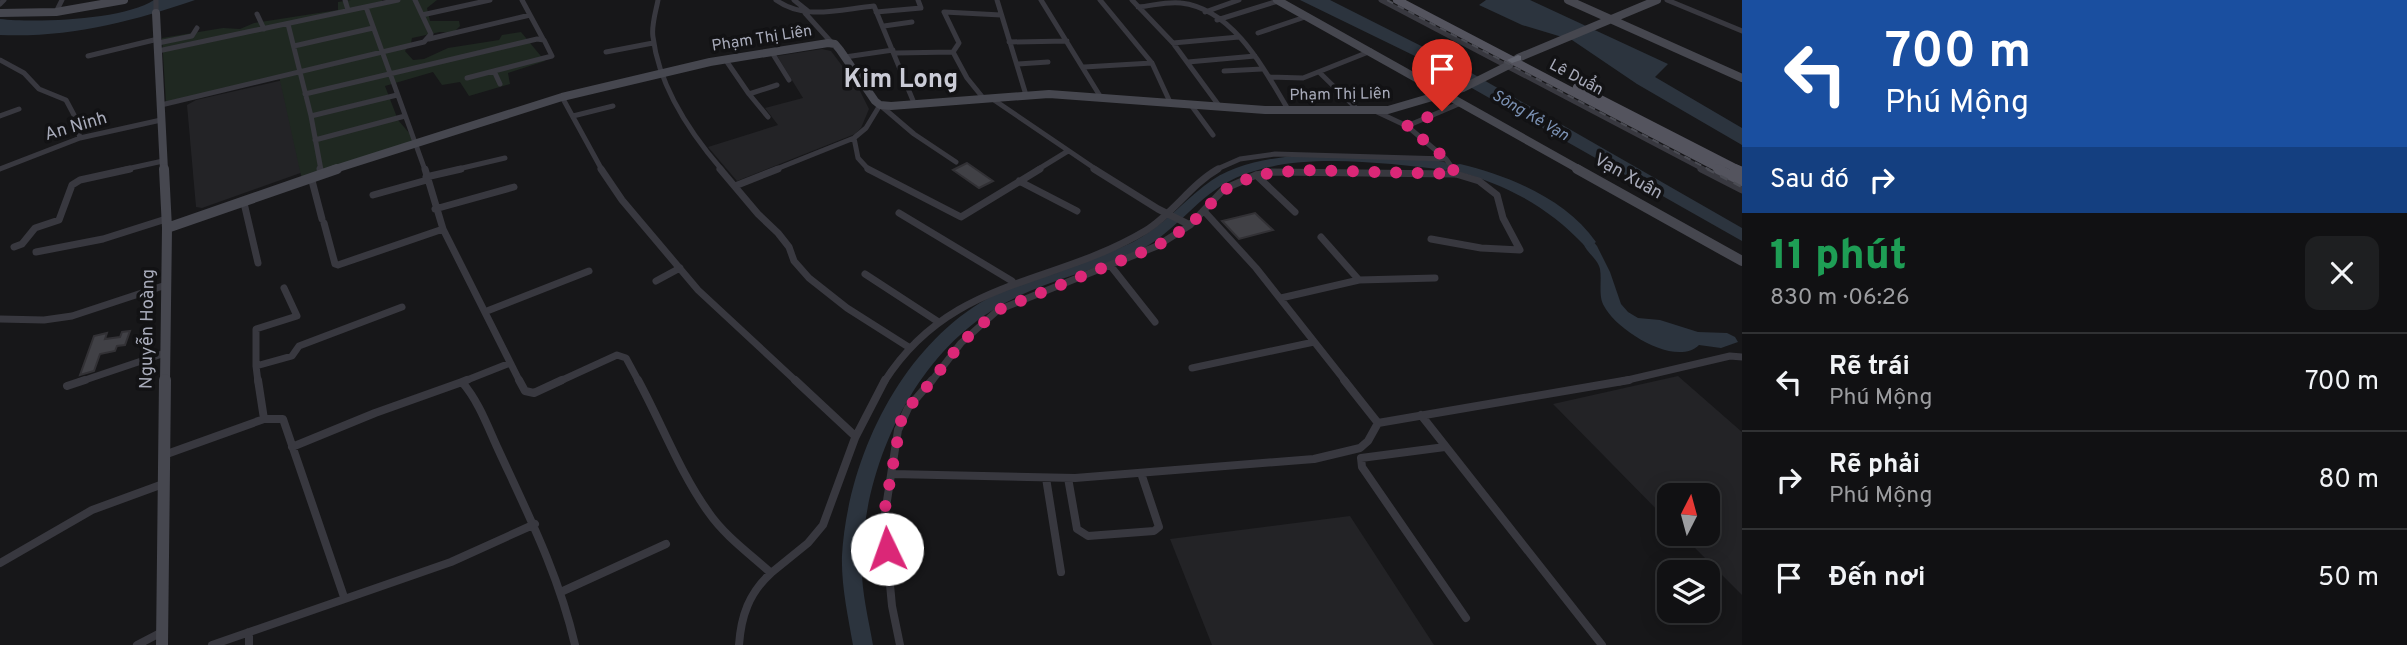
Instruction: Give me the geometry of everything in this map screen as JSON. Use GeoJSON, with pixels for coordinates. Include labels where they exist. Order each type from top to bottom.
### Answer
{"type":"FeatureCollection","features":[{"type":"Feature","properties":{"kind":"main road","name":"Lê Duẩn"},"geometry":{"type":"LineString","coordinates":[[1397,0],[1742,181]]}},
{"type":"Feature","properties":{"kind":"main road","name":"Lê Duẩn"},"geometry":{"type":"LineString","coordinates":[[1410,0],[1512,61],[1742,172]]}},
{"type":"Feature","properties":{"kind":"street"},"geometry":{"type":"LineString","coordinates":[[0,4],[4,0]]}},
{"type":"Feature","properties":{"kind":"street"},"geometry":{"type":"LineString","coordinates":[[56,12],[62,0]]}},
{"type":"Feature","properties":{"kind":"street"},"geometry":{"type":"LineString","coordinates":[[0,13],[56,12],[124,0]]}},
{"type":"Feature","properties":{"kind":"street"},"geometry":{"type":"LineString","coordinates":[[156,0],[156,13]]}},
{"type":"Feature","properties":{"kind":"street"},"geometry":{"type":"LineString","coordinates":[[345,0],[348,10]]}},
{"type":"Feature","properties":{"kind":"street"},"geometry":{"type":"LineString","coordinates":[[88,56],[264,29],[398,0]]}},
{"type":"Feature","properties":{"kind":"street"},"geometry":{"type":"LineString","coordinates":[[415,0],[431,34],[429,39]]}},
{"type":"Feature","properties":{"kind":"street"},"geometry":{"type":"LineString","coordinates":[[422,15],[490,0]]}},
{"type":"Feature","properties":{"kind":"street"},"geometry":{"type":"LineString","coordinates":[[467,78],[552,56],[522,0]]}},
{"type":"Feature","properties":{"kind":"street"},"geometry":{"type":"LineString","coordinates":[[657,0],[652,35],[661,72],[698,142],[778,233],[789,247],[794,261],[809,278],[847,308],[910,348]]}},
{"type":"Feature","properties":{"kind":"street"},"geometry":{"type":"LineString","coordinates":[[776,0],[785,8],[807,12],[874,6],[914,103]]}},
{"type":"Feature","properties":{"kind":"street"},"geometry":{"type":"LineString","coordinates":[[794,0],[832,43]]}},
{"type":"Feature","properties":{"kind":"street"},"geometry":{"type":"LineString","coordinates":[[876,12],[921,8],[918,0]]}},
{"type":"Feature","properties":{"kind":"street"},"geometry":{"type":"LineString","coordinates":[[997,0],[1026,95]]}},
{"type":"Feature","properties":{"kind":"street"},"geometry":{"type":"LineString","coordinates":[[1041,0],[1100,96]]}},
{"type":"Feature","properties":{"kind":"street"},"geometry":{"type":"LineString","coordinates":[[1100,0],[1152,63],[1170,102]]}},
{"type":"Feature","properties":{"kind":"street"},"geometry":{"type":"LineString","coordinates":[[1132,0],[1173,43],[1220,107]]}},
{"type":"Feature","properties":{"kind":"street"},"geometry":{"type":"LineString","coordinates":[[1224,0],[1231,4]]}},
{"type":"Feature","properties":{"kind":"street"},"geometry":{"type":"LineString","coordinates":[[1205,12],[1239,0]]}},
{"type":"Feature","properties":{"kind":"street"},"geometry":{"type":"LineString","coordinates":[[1217,20],[1278,0]]}},
{"type":"Feature","properties":{"kind":"street","name":"Vạn Xuân"},"geometry":{"type":"LineString","coordinates":[[1278,0],[1742,261]]}},
{"type":"Feature","properties":{"kind":"street"},"geometry":{"type":"LineString","coordinates":[[1381,0],[1512,61],[1742,190]]}},
{"type":"Feature","properties":{"kind":"street"},"geometry":{"type":"LineString","coordinates":[[1568,0],[1742,78]]}},
{"type":"Feature","properties":{"kind":"street","name":"Phạm Thị Liên"},"geometry":{"type":"LineString","coordinates":[[166,224],[244,202],[321,173],[562,97],[661,72],[771,51],[832,43],[880,105],[1026,95],[1100,96],[1289,111],[1376,111],[1401,108],[1463,88],[1512,61],[1657,0]]}},
{"type":"Feature","properties":{"kind":"street"},"geometry":{"type":"LineString","coordinates":[[1667,0],[1742,31]]}},
{"type":"Feature","properties":{"kind":"street"},"geometry":{"type":"LineString","coordinates":[[1138,7],[1185,3],[1217,20],[1239,37],[1255,56],[1289,111]]}},
{"type":"Feature","properties":{"kind":"street"},"geometry":{"type":"LineString","coordinates":[[366,7],[417,142],[443,229],[525,391],[534,393],[617,355],[626,358],[693,488],[710,515],[730,537],[771,573]]}},
{"type":"Feature","properties":{"kind":"street"},"geometry":{"type":"LineString","coordinates":[[953,52],[960,43],[944,12],[966,10],[977,16],[1000,15]]}},
{"type":"Feature","properties":{"kind":"street","name":"Nguyễn Hoàng"},"geometry":{"type":"LineString","coordinates":[[156,13],[166,224],[162,645]]}},
{"type":"Feature","properties":{"kind":"street"},"geometry":{"type":"LineString","coordinates":[[257,14],[264,29]]}},
{"type":"Feature","properties":{"kind":"street"},"geometry":{"type":"LineString","coordinates":[[161,105],[530,15]]}},
{"type":"Feature","properties":{"kind":"street"},"geometry":{"type":"LineString","coordinates":[[1258,33],[1308,16]]}},
{"type":"Feature","properties":{"kind":"street"},"geometry":{"type":"LineString","coordinates":[[884,26],[912,22]]}},
{"type":"Feature","properties":{"kind":"street"},"geometry":{"type":"LineString","coordinates":[[288,24],[311,116],[321,173]]}},
{"type":"Feature","properties":{"kind":"street"},"geometry":{"type":"LineString","coordinates":[[158,44],[191,37],[197,28]]}},
{"type":"Feature","properties":{"kind":"street"},"geometry":{"type":"LineString","coordinates":[[294,46],[373,28]]}},
{"type":"Feature","properties":{"kind":"street"},"geometry":{"type":"LineString","coordinates":[[1173,43],[1239,37]]}},
{"type":"Feature","properties":{"kind":"street"},"geometry":{"type":"LineString","coordinates":[[305,94],[537,39],[544,40]]}},
{"type":"Feature","properties":{"kind":"street"},"geometry":{"type":"LineString","coordinates":[[1009,42],[1067,40]]}},
{"type":"Feature","properties":{"kind":"street"},"geometry":{"type":"LineString","coordinates":[[606,52],[653,43]]}},
{"type":"Feature","properties":{"kind":"street"},"geometry":{"type":"LineString","coordinates":[[771,51],[789,80]]}},
{"type":"Feature","properties":{"kind":"street"},"geometry":{"type":"LineString","coordinates":[[845,57],[894,51],[953,52]]}},
{"type":"Feature","properties":{"kind":"street"},"geometry":{"type":"LineString","coordinates":[[1269,77],[1303,78],[1371,51]]}},
{"type":"Feature","properties":{"kind":"street"},"geometry":{"type":"LineString","coordinates":[[953,52],[967,78],[988,98],[1068,152],[1170,216],[1186,223]]}},
{"type":"Feature","properties":{"kind":"street"},"geometry":{"type":"LineString","coordinates":[[1188,62],[1255,56]]}},
{"type":"Feature","properties":{"kind":"street"},"geometry":{"type":"LineString","coordinates":[[725,59],[768,117]]}},
{"type":"Feature","properties":{"kind":"street"},"geometry":{"type":"LineString","coordinates":[[0,60],[24,73],[39,89],[66,100],[74,115],[80,138]]}},
{"type":"Feature","properties":{"kind":"street"},"geometry":{"type":"LineString","coordinates":[[1018,64],[1048,62]]}},
{"type":"Feature","properties":{"kind":"street"},"geometry":{"type":"LineString","coordinates":[[1084,67],[1152,63]]}},
{"type":"Feature","properties":{"kind":"street"},"geometry":{"type":"LineString","coordinates":[[1224,71],[1262,69]]}},
{"type":"Feature","properties":{"kind":"street"},"geometry":{"type":"LineString","coordinates":[[494,71],[500,84]]}},
{"type":"Feature","properties":{"kind":"street"},"geometry":{"type":"LineString","coordinates":[[1319,72],[1359,111]]}},
{"type":"Feature","properties":{"kind":"street"},"geometry":{"type":"LineString","coordinates":[[749,94],[777,85]]}},
{"type":"Feature","properties":{"kind":"street"},"geometry":{"type":"LineString","coordinates":[[311,116],[397,95]]}},
{"type":"Feature","properties":{"kind":"street"},"geometry":{"type":"LineString","coordinates":[[562,97],[603,173],[622,200],[698,290],[855,436]]}},
{"type":"Feature","properties":{"kind":"street"},"geometry":{"type":"LineString","coordinates":[[1407,126],[1461,103]]}},
{"type":"Feature","properties":{"kind":"street"},"geometry":{"type":"LineString","coordinates":[[735,186],[855,138],[866,128],[880,105],[914,134],[956,162]]}},
{"type":"Feature","properties":{"kind":"street"},"geometry":{"type":"LineString","coordinates":[[1191,105],[1213,135]]}},
{"type":"Feature","properties":{"kind":"street"},"geometry":{"type":"LineString","coordinates":[[572,116],[613,106]]}},
{"type":"Feature","properties":{"kind":"street"},"geometry":{"type":"LineString","coordinates":[[0,116],[19,110]]}},
{"type":"Feature","properties":{"kind":"street"},"geometry":{"type":"LineString","coordinates":[[1376,111],[1407,126],[1446,159],[1456,174]]}},
{"type":"Feature","properties":{"kind":"street"},"geometry":{"type":"LineString","coordinates":[[315,140],[405,116]]}},
{"type":"Feature","properties":{"kind":"street","name":"An Ninh"},"geometry":{"type":"LineString","coordinates":[[0,169],[80,138],[162,120]]}},
{"type":"Feature","properties":{"kind":"street"},"geometry":{"type":"LineString","coordinates":[[855,138],[858,158],[872,173],[961,217],[1068,152]]}},
{"type":"Feature","properties":{"kind":"street"},"geometry":{"type":"LineString","coordinates":[[739,645],[745,605],[759,583],[800,551],[820,529],[830,511],[855,436],[887,377],[910,348],[937,321],[968,301],[1012,281],[1100,252],[1139,235],[1170,216],[1192,186],[1213,171],[1239,159],[1305,154],[1446,159]]}},
{"type":"Feature","properties":{"kind":"street"},"geometry":{"type":"LineString","coordinates":[[373,195],[505,158]]}},
{"type":"Feature","properties":{"kind":"street"},"geometry":{"type":"LineString","coordinates":[[14,247],[22,244],[35,228],[60,220],[72,185],[80,180],[163,161]]}},
{"type":"Feature","properties":{"kind":"street"},"geometry":{"type":"LineString","coordinates":[[900,645],[892,606],[884,520],[898,430],[908,408],[961,343],[982,322],[998,310],[1025,297],[1157,246],[1204,211],[1224,190],[1256,175],[1301,170],[1456,174],[1479,181],[1497,195],[1503,218],[1520,250],[1481,248],[1431,239]]}},
{"type":"Feature","properties":{"kind":"street"},"geometry":{"type":"LineString","coordinates":[[1256,175],[1295,212]]}},
{"type":"Feature","properties":{"kind":"street"},"geometry":{"type":"LineString","coordinates":[[311,177],[335,264],[443,229]]}},
{"type":"Feature","properties":{"kind":"street"},"geometry":{"type":"LineString","coordinates":[[1019,181],[1077,211]]}},
{"type":"Feature","properties":{"kind":"street"},"geometry":{"type":"LineString","coordinates":[[435,209],[514,187]]}},
{"type":"Feature","properties":{"kind":"street"},"geometry":{"type":"LineString","coordinates":[[244,202],[258,263]]}},
{"type":"Feature","properties":{"kind":"street"},"geometry":{"type":"LineString","coordinates":[[1204,211],[1281,298],[1378,423]]}},
{"type":"Feature","properties":{"kind":"street"},"geometry":{"type":"LineString","coordinates":[[899,212],[1012,281]]}},
{"type":"Feature","properties":{"kind":"street"},"geometry":{"type":"LineString","coordinates":[[36,251],[166,224]]}},
{"type":"Feature","properties":{"kind":"street"},"geometry":{"type":"LineString","coordinates":[[1321,237],[1359,280]]}},
{"type":"Feature","properties":{"kind":"street"},"geometry":{"type":"LineString","coordinates":[[1110,265],[1156,322]]}},
{"type":"Feature","properties":{"kind":"street"},"geometry":{"type":"LineString","coordinates":[[656,281],[680,268]]}},
{"type":"Feature","properties":{"kind":"street"},"geometry":{"type":"LineString","coordinates":[[487,312],[589,271]]}},
{"type":"Feature","properties":{"kind":"street"},"geometry":{"type":"LineString","coordinates":[[865,274],[937,321]]}},
{"type":"Feature","properties":{"kind":"street"},"geometry":{"type":"LineString","coordinates":[[1281,298],[1359,280],[1435,278]]}},
{"type":"Feature","properties":{"kind":"street"},"geometry":{"type":"LineString","coordinates":[[0,319],[25,317],[44,320],[81,313],[166,285]]}},
{"type":"Feature","properties":{"kind":"street"},"geometry":{"type":"LineString","coordinates":[[264,419],[256,366],[256,329],[297,316],[285,288]]}},
{"type":"Feature","properties":{"kind":"street"},"geometry":{"type":"LineString","coordinates":[[256,366],[292,356],[299,346],[402,307]]}},
{"type":"Feature","properties":{"kind":"street"},"geometry":{"type":"LineString","coordinates":[[1192,368],[1314,342]]}},
{"type":"Feature","properties":{"kind":"street"},"geometry":{"type":"LineString","coordinates":[[67,386],[165,353]]}},
{"type":"Feature","properties":{"kind":"street"},"geometry":{"type":"LineString","coordinates":[[892,474],[1068,478],[1314,459],[1364,445],[1378,423],[1641,378],[1730,356],[1742,357]]}},
{"type":"Feature","properties":{"kind":"street"},"geometry":{"type":"LineString","coordinates":[[292,447],[510,363]]}},
{"type":"Feature","properties":{"kind":"street"},"geometry":{"type":"LineString","coordinates":[[462,382],[478,407],[535,524],[563,591],[575,645]]}},
{"type":"Feature","properties":{"kind":"street"},"geometry":{"type":"LineString","coordinates":[[1421,415],[1602,645]]}},
{"type":"Feature","properties":{"kind":"street"},"geometry":{"type":"LineString","coordinates":[[164,455],[264,419],[283,419],[344,597]]}},
{"type":"Feature","properties":{"kind":"street"},"geometry":{"type":"LineString","coordinates":[[1445,447],[1360,458],[1362,467],[1466,618]]}},
{"type":"Feature","properties":{"kind":"street"},"geometry":{"type":"LineString","coordinates":[[1068,478],[1077,529],[1088,536],[1154,531],[1159,527],[1141,473]]}},
{"type":"Feature","properties":{"kind":"street"},"geometry":{"type":"LineString","coordinates":[[1046,478],[1061,572]]}},
{"type":"Feature","properties":{"kind":"street"},"geometry":{"type":"LineString","coordinates":[[0,563],[92,510],[163,484]]}},
{"type":"Feature","properties":{"kind":"street"},"geometry":{"type":"LineString","coordinates":[[212,645],[451,562],[535,524]]}},
{"type":"Feature","properties":{"kind":"street"},"geometry":{"type":"LineString","coordinates":[[563,591],[666,544]]}},
{"type":"Feature","properties":{"kind":"street"},"geometry":{"type":"LineString","coordinates":[[137,645],[162,632]]}},
{"type":"Feature","properties":{"kind":"street"},"geometry":{"type":"LineString","coordinates":[[248,632],[249,645]]}},
{"type":"Feature","properties":{"kind":"shaded area"},"geometry":{"type":"Polygon","coordinates":[[[382,0],[382,3],[395,0],[437,0],[427,8],[430,21],[459,21],[460,26],[453,33],[440,32],[412,38],[405,51],[413,60],[424,59],[448,48],[499,40],[502,35],[521,32],[545,61],[508,73],[510,84],[469,96],[460,82],[442,85],[433,72],[385,86],[398,120],[417,142],[302,180],[279,76],[166,103],[162,38],[223,28],[240,29],[254,23],[338,10],[338,2],[382,0]]]}},
{"type":"Feature","properties":{"kind":"shaded area"},"geometry":{"type":"Polygon","coordinates":[[[822,49],[831,51],[858,87],[869,109],[861,128],[855,134],[737,181],[708,147],[778,125],[765,108],[803,98],[777,56],[822,49]]]}},
{"type":"Feature","properties":{"kind":"shaded area"},"geometry":{"type":"Polygon","coordinates":[[[292,78],[306,171],[202,208],[196,207],[187,105],[196,100],[292,78]]]}},
{"type":"Feature","properties":{"kind":"shaded area"},"geometry":{"type":"Polygon","coordinates":[[[1678,376],[1742,432],[1742,595],[1720,573],[1720,560],[1707,560],[1693,546],[1720,546],[1720,483],[1657,483],[1657,510],[1553,404],[1678,376]]]}},
{"type":"Feature","properties":{"kind":"shaded area"},"geometry":{"type":"Polygon","coordinates":[[[1350,516],[1434,645],[1212,645],[1170,539],[1350,516]]]}},
{"type":"Feature","properties":{"kind":"water"},"geometry":{"type":"Polygon","coordinates":[[[154,0],[195,0],[99,27],[50,34],[0,35],[0,19],[79,19],[122,12],[154,0]]]}},
{"type":"Feature","properties":{"kind":"water","name":"Sông Kẻ Vạn"},"geometry":{"type":"Polygon","coordinates":[[[1300,0],[1330,0],[1447,59],[1742,228],[1742,241],[1417,57],[1300,0]]]}},
{"type":"Feature","properties":{"kind":"water"},"geometry":{"type":"Polygon","coordinates":[[[1486,0],[1530,0],[1668,64],[1655,77],[1742,128],[1742,145],[1637,84],[1572,40],[1522,25],[1479,5],[1486,0]]]}},
{"type":"Feature","properties":{"kind":"water"},"geometry":{"type":"Polygon","coordinates":[[[1576,228],[1588,235],[1597,246],[1621,304],[1628,312],[1638,318],[1660,320],[1698,332],[1727,333],[1738,342],[1721,348],[1699,345],[1689,351],[1676,352],[1662,349],[1633,335],[1611,316],[1604,306],[1599,266],[1585,247],[1576,228]]]}},
{"type":"Feature","properties":{"kind":"building"},"geometry":{"type":"Polygon","coordinates":[[[967,163],[993,181],[979,188],[953,170],[967,163]]]}},
{"type":"Feature","properties":{"kind":"building"},"geometry":{"type":"Polygon","coordinates":[[[1255,213],[1273,230],[1239,239],[1222,221],[1255,213]]]}},
{"type":"Feature","properties":{"kind":"building"},"geometry":{"type":"Polygon","coordinates":[[[130,331],[125,345],[117,346],[115,351],[100,354],[94,371],[80,375],[94,336],[107,333],[105,339],[120,337],[122,332],[130,331]]]}},
{"type":"Feature","properties":{"kind":"waterway"},"geometry":{"type":"LineString","coordinates":[[863,645],[854,589],[852,555],[856,519],[865,482],[895,408],[916,374],[940,344],[968,318],[1016,291],[1138,245],[1161,231],[1221,180],[1243,170],[1270,163],[1330,158],[1446,166]]}},
{"type":"Feature","properties":{"kind":"waterway"},"geometry":{"type":"LineString","coordinates":[[1460,168],[1496,179],[1530,195],[1562,216],[1589,242]]}},
{"type":"Feature","properties":{"kind":"railway"},"geometry":{"type":"LineString","coordinates":[[1387,0],[1710,170]]}},
{"type":"Feature","properties":{"kind":"railway"},"geometry":{"type":"LineString","coordinates":[[1707,169],[1742,187]]}},
{"type":"Feature","properties":{"kind":"district","name":"Kim Long"},"geometry":{"type":"Point","coordinates":[901,80]}},
{"type":"Feature","properties":{"kind":"route"},"geometry":{"type":"LineString","coordinates":[[887,549],[885,508],[901,421],[908,408],[961,343],[982,322],[998,310],[1025,297],[1157,246],[1190,225],[1224,190],[1256,175],[1301,170],[1456,174],[1446,159],[1407,126],[1442,111]]}}]}
